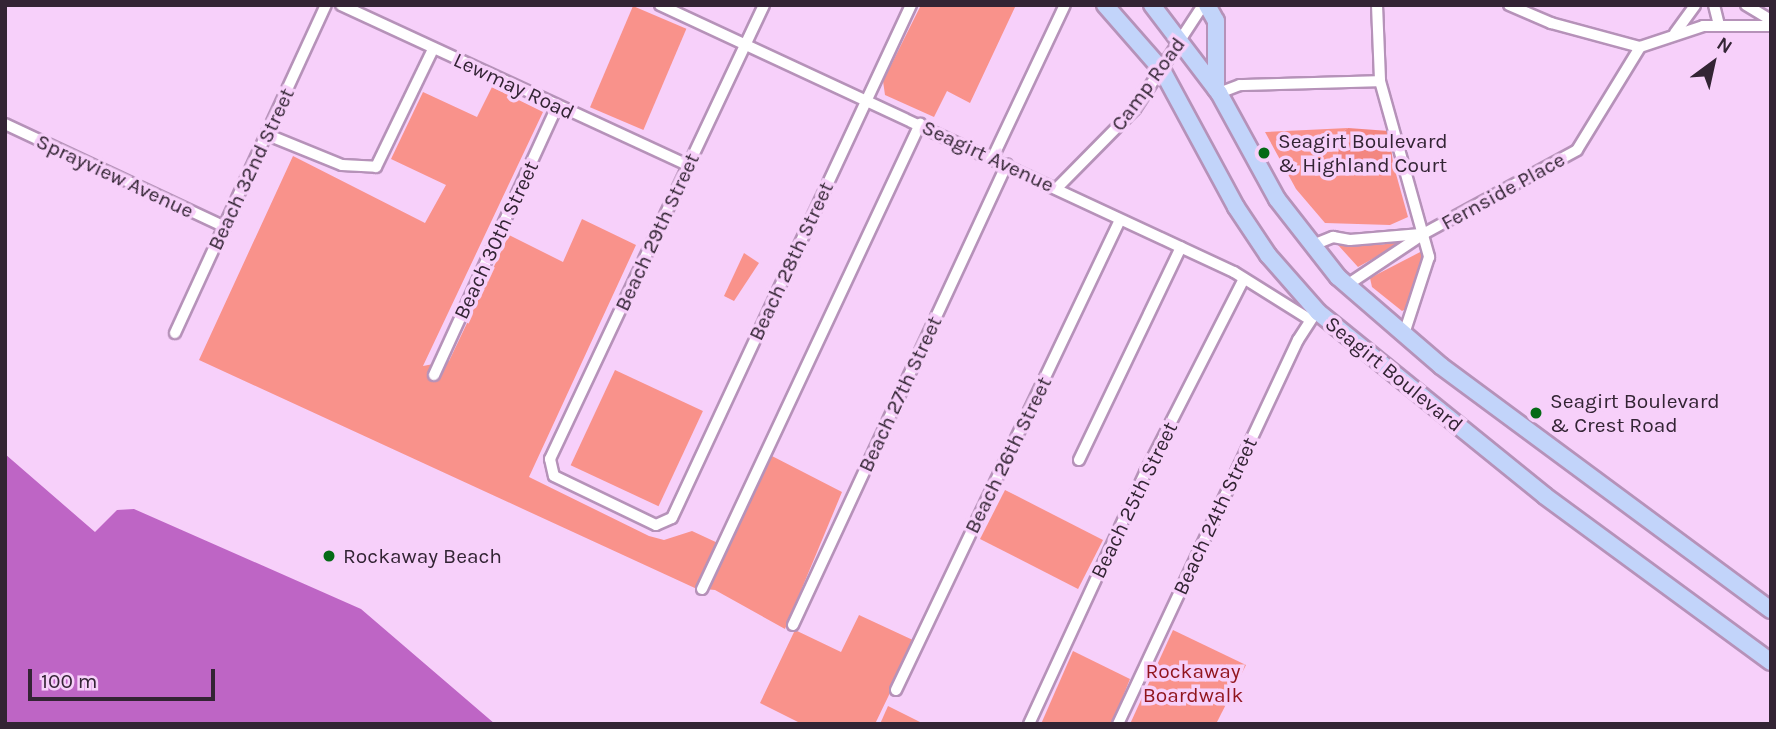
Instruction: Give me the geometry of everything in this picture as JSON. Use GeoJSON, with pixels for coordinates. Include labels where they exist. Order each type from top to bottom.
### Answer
{"type":"FeatureCollection","features":[{"type":"Feature","properties":{"kind":"main road","name":"Seagirt Boulevard"},"geometry":{"type":"LineString","coordinates":[[1105,5],[1162,70],[1236,207],[1268,255],[1314,315],[1545,496],[1771,662]]}},
{"type":"Feature","properties":{"kind":"main road","name":"Seagirt Boulevard"},"geometry":{"type":"LineString","coordinates":[[1152,5],[1218,91],[1277,199],[1347,285],[1505,414],[1771,610]]}},
{"type":"Feature","properties":{"kind":"main road"},"geometry":{"type":"LineString","coordinates":[[1205,5],[1216,21],[1218,91]]}},
{"type":"Feature","properties":{"kind":"street","name":"Beach 32nd Street"},"geometry":{"type":"LineString","coordinates":[[175,333],[326,5]]}},
{"type":"Feature","properties":{"kind":"street","name":"Lewmay Road"},"geometry":{"type":"LineString","coordinates":[[341,5],[688,165]]}},
{"type":"Feature","properties":{"kind":"street","name":"Seagirt Avenue"},"geometry":{"type":"LineString","coordinates":[[660,5],[1007,164],[1181,247],[1314,315]]}},
{"type":"Feature","properties":{"kind":"street","name":"Beach 29th Street"},"geometry":{"type":"LineString","coordinates":[[550,458],[764,5]]}},
{"type":"Feature","properties":{"kind":"street","name":"Beach 28th Street"},"geometry":{"type":"LineString","coordinates":[[550,458],[550,469],[558,478],[656,525],[672,517],[911,5]]}},
{"type":"Feature","properties":{"kind":"street"},"geometry":{"type":"LineString","coordinates":[[993,158],[1065,5]]}},
{"type":"Feature","properties":{"kind":"street","name":"Camp Road"},"geometry":{"type":"LineString","coordinates":[[1057,188],[1135,109],[1205,5]]}},
{"type":"Feature","properties":{"kind":"street"},"geometry":{"type":"LineString","coordinates":[[1377,5],[1380,81],[1426,233],[1428,260],[1404,334]]}},
{"type":"Feature","properties":{"kind":"street"},"geometry":{"type":"LineString","coordinates":[[1509,5],[1551,23],[1640,47],[1675,33],[1719,25],[1771,26]]}},
{"type":"Feature","properties":{"kind":"street"},"geometry":{"type":"LineString","coordinates":[[1675,33],[1695,5]]}},
{"type":"Feature","properties":{"kind":"street"},"geometry":{"type":"LineString","coordinates":[[1714,5],[1719,25]]}},
{"type":"Feature","properties":{"kind":"street"},"geometry":{"type":"LineString","coordinates":[[1746,5],[1771,20]]}},
{"type":"Feature","properties":{"kind":"street","name":"Fernside Place"},"geometry":{"type":"LineString","coordinates":[[1347,285],[1426,233],[1577,150],[1640,47]]}},
{"type":"Feature","properties":{"kind":"street"},"geometry":{"type":"LineString","coordinates":[[268,135],[342,165],[376,167],[433,49]]}},
{"type":"Feature","properties":{"kind":"street"},"geometry":{"type":"LineString","coordinates":[[1218,91],[1240,85],[1380,81]]}},
{"type":"Feature","properties":{"kind":"street","name":"Beach 30th Street"},"geometry":{"type":"LineString","coordinates":[[434,374],[557,106]]}},
{"type":"Feature","properties":{"kind":"street","name":"Sprayview Avenue"},"geometry":{"type":"LineString","coordinates":[[5,124],[225,227]]}},
{"type":"Feature","properties":{"kind":"street"},"geometry":{"type":"LineString","coordinates":[[702,589],[920,124]]}},
{"type":"Feature","properties":{"kind":"street","name":"Beach 27th Street"},"geometry":{"type":"LineString","coordinates":[[793,625],[1007,164]]}},
{"type":"Feature","properties":{"kind":"street","name":"Beach 26th Street"},"geometry":{"type":"LineString","coordinates":[[896,690],[1120,220]]}},
{"type":"Feature","properties":{"kind":"street","name":"Fernside Place"},"geometry":{"type":"LineString","coordinates":[[1313,245],[1333,237],[1350,240],[1426,233]]}},
{"type":"Feature","properties":{"kind":"street"},"geometry":{"type":"LineString","coordinates":[[1079,460],[1181,247]]}},
{"type":"Feature","properties":{"kind":"street","name":"Beach 25th Street"},"geometry":{"type":"LineString","coordinates":[[1029,724],[1145,473],[1244,279]]}},
{"type":"Feature","properties":{"kind":"street","name":"Beach 24th Street"},"geometry":{"type":"LineString","coordinates":[[1118,724],[1314,315]]}},
{"type":"Feature","properties":{"kind":"green space"},"geometry":{"type":"Polygon","coordinates":[[[921,5],[1016,5],[970,103],[947,91],[934,117],[885,95],[883,81],[921,5]]]}},
{"type":"Feature","properties":{"kind":"green space"},"geometry":{"type":"Polygon","coordinates":[[[633,6],[686,29],[643,130],[590,107],[633,6]]]}},
{"type":"Feature","properties":{"kind":"green space"},"geometry":{"type":"Polygon","coordinates":[[[492,87],[543,112],[423,366],[449,361],[509,235],[563,262],[582,219],[636,245],[529,477],[649,536],[664,540],[692,531],[720,544],[697,589],[199,360],[293,156],[425,223],[446,185],[391,159],[423,92],[477,117],[492,87]]]}},
{"type":"Feature","properties":{"kind":"green space"},"geometry":{"type":"Polygon","coordinates":[[[1348,128],[1337,136],[1338,156],[1369,169],[1393,163],[1408,217],[1390,225],[1325,223],[1296,189],[1265,132],[1348,128]]]}},
{"type":"Feature","properties":{"kind":"green space"},"geometry":{"type":"Polygon","coordinates":[[[1407,240],[1358,267],[1338,245],[1380,245],[1407,240]]]}},
{"type":"Feature","properties":{"kind":"green space"},"geometry":{"type":"Polygon","coordinates":[[[1426,249],[1408,308],[1402,311],[1372,287],[1370,278],[1426,249]]]}},
{"type":"Feature","properties":{"kind":"green space"},"geometry":{"type":"Polygon","coordinates":[[[744,253],[759,263],[734,301],[724,296],[744,253]]]}},
{"type":"Feature","properties":{"kind":"green space"},"geometry":{"type":"Polygon","coordinates":[[[615,370],[703,411],[659,506],[571,465],[615,370]]]}},
{"type":"Feature","properties":{"kind":"green space"},"geometry":{"type":"Polygon","coordinates":[[[770,455],[842,492],[785,629],[715,590],[705,589],[770,455]]]}},
{"type":"Feature","properties":{"kind":"green space"},"geometry":{"type":"Polygon","coordinates":[[[1005,490],[1103,540],[1078,589],[980,539],[1005,490]]]}},
{"type":"Feature","properties":{"kind":"green space"},"geometry":{"type":"Polygon","coordinates":[[[859,615],[915,641],[875,724],[802,724],[760,703],[795,630],[841,652],[859,615]]]}},
{"type":"Feature","properties":{"kind":"green space","name":"Rockaway Boardwalk"},"geometry":{"type":"Polygon","coordinates":[[[1173,630],[1246,665],[1216,724],[1130,724],[1173,630]]]}},
{"type":"Feature","properties":{"kind":"green space"},"geometry":{"type":"Polygon","coordinates":[[[1073,651],[1130,679],[1112,724],[1041,724],[1073,651]]]}},
{"type":"Feature","properties":{"kind":"green space"},"geometry":{"type":"Polygon","coordinates":[[[888,706],[924,724],[880,724],[888,706]]]}},
{"type":"Feature","properties":{"kind":"shaded area"},"geometry":{"type":"Polygon","coordinates":[[[1348,128],[1389,131],[1393,163],[1369,169],[1345,167],[1338,156],[1337,136],[1348,128]]]}},
{"type":"Feature","properties":{"kind":"shaded area"},"geometry":{"type":"Polygon","coordinates":[[[5,454],[95,532],[117,510],[134,509],[361,609],[495,724],[5,724],[5,454]]]}},
{"type":"Feature","properties":{"kind":"place","name":"Seagirt Boulevard & Highland Court"},"geometry":{"type":"Point","coordinates":[1264,153]}},
{"type":"Feature","properties":{"kind":"place","name":"Seagirt Boulevard & Crest Road"},"geometry":{"type":"Point","coordinates":[1536,413]}},
{"type":"Feature","properties":{"kind":"place","name":"Rockaway Beach"},"geometry":{"type":"Point","coordinates":[329,556]}}]}
